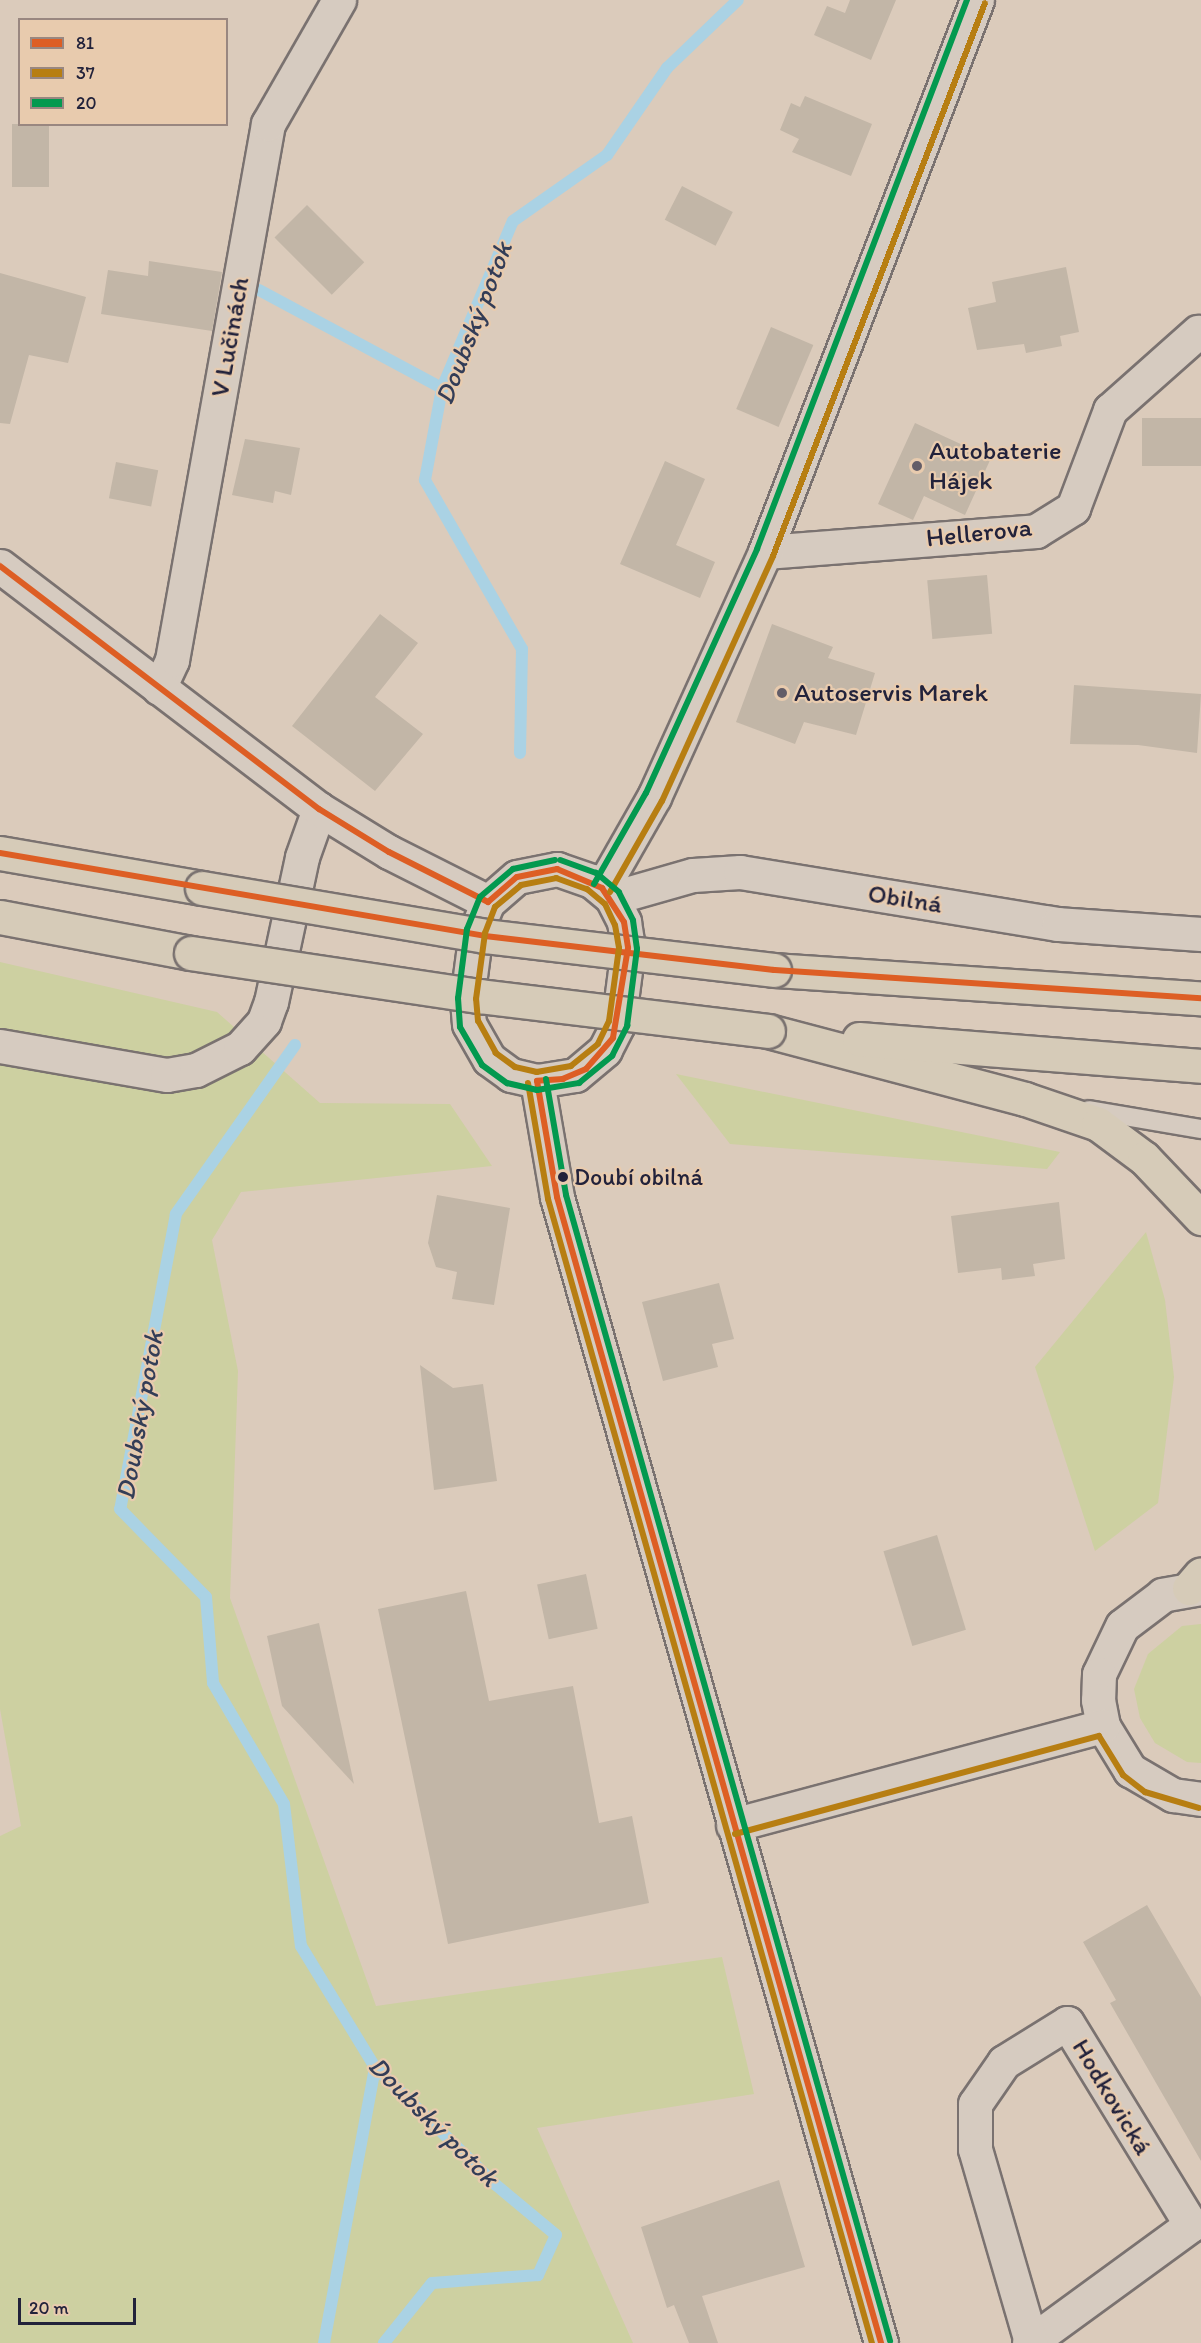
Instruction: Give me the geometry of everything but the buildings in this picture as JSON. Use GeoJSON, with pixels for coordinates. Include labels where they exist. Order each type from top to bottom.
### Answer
{"type":"FeatureCollection","features":[{"type":"Feature","properties":{"kind":"highway"},"geometry":{"type":"LineString","coordinates":[[1,853],[485,936],[774,970],[1201,998]]}},
{"type":"Feature","properties":{"kind":"highway"},"geometry":{"type":"LineString","coordinates":[[0,917],[191,953],[480,996],[768,1031],[1201,1066]]}},
{"type":"Feature","properties":{"kind":"highway"},"geometry":{"type":"LineString","coordinates":[[768,1031],[1025,1099],[1098,1124],[1144,1158],[1201,1218]]}},
{"type":"Feature","properties":{"kind":"street","name":"V Lučinách"},"geometry":{"type":"LineString","coordinates":[[159,688],[172,660],[268,124],[339,0]]}},
{"type":"Feature","properties":{"kind":"street"},"geometry":{"type":"LineString","coordinates":[[607,893],[654,798],[765,552],[976,0]]}},
{"type":"Feature","properties":{"kind":"street","name":"Hellerova"},"geometry":{"type":"LineString","coordinates":[[765,552],[1036,531],[1073,508],[1110,410],[1198,332]]}},
{"type":"Feature","properties":{"kind":"street"},"geometry":{"type":"LineString","coordinates":[[0,566],[319,809],[388,852],[488,902]]}},
{"type":"Feature","properties":{"kind":"street"},"geometry":{"type":"LineString","coordinates":[[0,1046],[167,1075],[196,1070],[240,1048],[264,1021],[271,1002],[302,857],[319,809]]}},
{"type":"Feature","properties":{"kind":"street"},"geometry":{"type":"LineString","coordinates":[[542,870],[568,871],[607,893],[624,922],[628,948],[613,1038],[586,1068],[563,1079],[537,1081],[500,1068],[481,1050],[469,1024],[467,999],[476,931],[488,902],[517,877],[542,870]]}},
{"type":"Feature","properties":{"kind":"street","name":"Obilná"},"geometry":{"type":"LineString","coordinates":[[607,893],[693,875],[740,872],[1058,924],[1201,934]]}},
{"type":"Feature","properties":{"kind":"street"},"geometry":{"type":"LineString","coordinates":[[537,1081],[557,1197],[881,2343]]}},
{"type":"Feature","properties":{"kind":"street"},"geometry":{"type":"LineString","coordinates":[[1197,1583],[1156,1599],[1122,1626],[1100,1674],[1103,1726],[1130,1770],[1150,1785],[1201,1799]]}},
{"type":"Feature","properties":{"kind":"street"},"geometry":{"type":"LineString","coordinates":[[733,1825],[1103,1726]]}},
{"type":"Feature","properties":{"kind":"street","name":"Hodkovická"},"geometry":{"type":"LineString","coordinates":[[1067,2023],[1191,2225],[1030,2342],[975,2148],[975,2104],[1004,2062],[1067,2023]]}},
{"type":"Feature","properties":{"kind":"lane"},"geometry":{"type":"LineString","coordinates":[[1025,1099],[1201,1129]]}},
{"type":"Feature","properties":{"kind":"green space"},"geometry":{"type":"Polygon","coordinates":[[[0,962],[217,1012],[320,1103],[450,1104],[492,1166],[241,1192],[212,1240],[238,1371],[230,1598],[376,2006],[722,1957],[754,2094],[537,2128],[633,2343],[0,2343],[0,1836],[21,1826],[0,1709],[0,962]]]}},
{"type":"Feature","properties":{"kind":"green space"},"geometry":{"type":"Polygon","coordinates":[[[676,1074],[1060,1152],[1047,1169],[730,1144],[676,1074]]]}},
{"type":"Feature","properties":{"kind":"green space"},"geometry":{"type":"Polygon","coordinates":[[[1146,1232],[1165,1300],[1174,1377],[1158,1503],[1095,1551],[1035,1367],[1146,1232]]]}},
{"type":"Feature","properties":{"kind":"green space"},"geometry":{"type":"Polygon","coordinates":[[[1201,1624],[1201,1763],[1187,1762],[1155,1743],[1140,1718],[1134,1689],[1148,1654],[1182,1626],[1201,1624]]]}},
{"type":"Feature","properties":{"kind":"waterway","name":"Doubský potok"},"geometry":{"type":"LineString","coordinates":[[520,753],[522,649],[425,480],[442,388],[513,221],[607,155],[667,68],[738,0]]}},
{"type":"Feature","properties":{"kind":"waterway"},"geometry":{"type":"LineString","coordinates":[[259,290],[442,388]]}},
{"type":"Feature","properties":{"kind":"waterway","name":"Doubský potok"},"geometry":{"type":"LineString","coordinates":[[295,1045],[176,1214],[120,1509],[206,1597],[213,1683],[284,1804],[301,1946],[375,2067],[496,2185],[556,2235],[538,2275],[432,2283],[384,2343]]}},
{"type":"Feature","properties":{"kind":"waterway"},"geometry":{"type":"LineString","coordinates":[[324,2343],[375,2067]]}},
{"type":"Feature","properties":{"kind":"transit line","name":"20"},"geometry":{"type":"LineString","coordinates":[[594,884],[646,793],[757,549],[967,0]]}},
{"type":"Feature","properties":{"kind":"transit line","name":"37"},"geometry":{"type":"LineString","coordinates":[[610,892],[662,801],[773,556],[985,3]]}},
{"type":"Feature","properties":{"kind":"transit line","name":"81"},"geometry":{"type":"LineString","coordinates":[[0,566],[319,809],[389,852],[488,902]]}},
{"type":"Feature","properties":{"kind":"transit line","name":"81"},"geometry":{"type":"LineString","coordinates":[[0,853],[485,936],[774,970],[1201,998]]}},
{"type":"Feature","properties":{"kind":"transit line","name":"20"},"geometry":{"type":"LineString","coordinates":[[555,860],[513,869],[480,897],[467,929],[458,998],[460,1027],[482,1065],[507,1083],[537,1090],[579,1083],[612,1056],[627,1026],[637,949],[633,920],[619,892],[596,873],[560,860]]}},
{"type":"Feature","properties":{"kind":"transit line","name":"81"},"geometry":{"type":"LineString","coordinates":[[488,902],[517,877],[557,869],[602,888],[624,922],[628,948],[613,1038],[586,1069],[563,1079],[537,1081]]}},
{"type":"Feature","properties":{"kind":"transit line","name":"37"},"geometry":{"type":"LineString","coordinates":[[556,878],[587,889],[605,904],[615,925],[619,948],[609,1021],[598,1044],[571,1066],[537,1072],[515,1067],[496,1053],[478,1021],[476,999],[485,933],[495,907],[521,885],[556,878]]}},
{"type":"Feature","properties":{"kind":"transit line","name":"20"},"geometry":{"type":"LineString","coordinates":[[546,1079],[566,1195],[890,2341]]}},
{"type":"Feature","properties":{"kind":"transit line","name":"81"},"geometry":{"type":"LineString","coordinates":[[537,1081],[557,1197],[881,2343]]}},
{"type":"Feature","properties":{"kind":"transit line","name":"37"},"geometry":{"type":"LineString","coordinates":[[528,1083],[548,1199],[872,2343]]}},
{"type":"Feature","properties":{"kind":"transit line","name":"37"},"geometry":{"type":"LineString","coordinates":[[735,1834],[1099,1736],[1123,1775],[1145,1792],[1199,1808]]}},
{"type":"Feature","properties":{"kind":"place","name":"Autobaterie Hájek"},"geometry":{"type":"Point","coordinates":[917,466]}},
{"type":"Feature","properties":{"kind":"place","name":"Autoservis Marek"},"geometry":{"type":"Point","coordinates":[782,693]}},
{"type":"Feature","properties":{"kind":"place","name":"Doubí obilná"},"geometry":{"type":"Point","coordinates":[563,1177]}}]}
